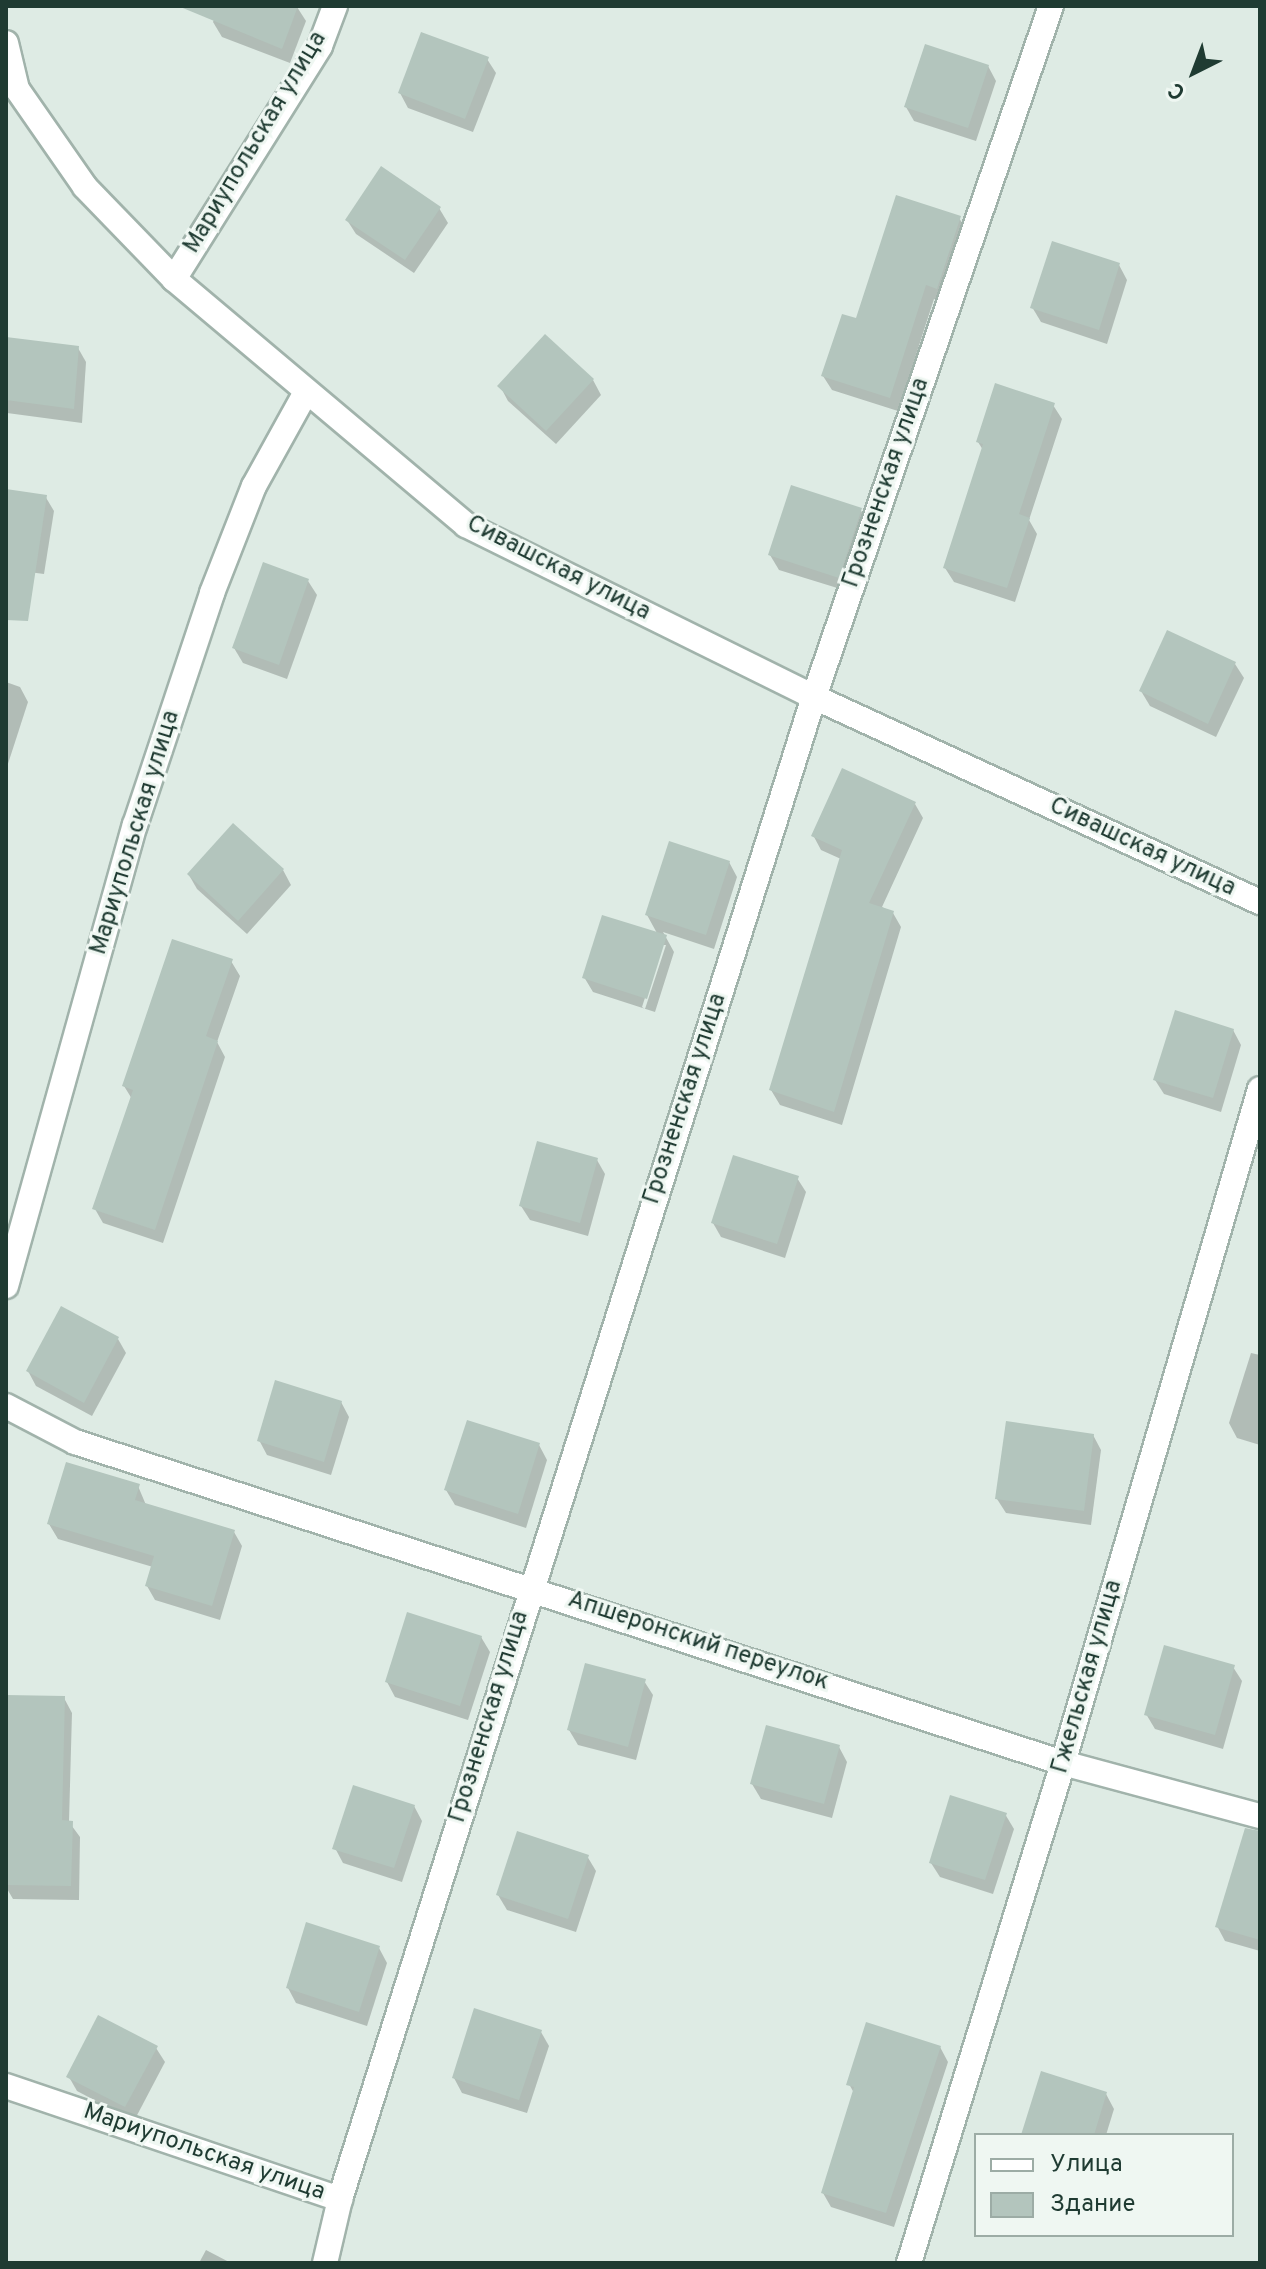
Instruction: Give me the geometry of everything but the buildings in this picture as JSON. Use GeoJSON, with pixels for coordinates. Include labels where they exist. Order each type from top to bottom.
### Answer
{"type":"FeatureCollection","features":[{"type":"Feature","properties":{"kind":"street","name":"Мариупольская улица"},"geometry":{"type":"LineString","coordinates":[[174,279],[320,46],[335,6]]}},
{"type":"Feature","properties":{"kind":"street","name":"Грозненская улица"},"geometry":{"type":"LineString","coordinates":[[340,2199],[814,697],[1051,6]]}},
{"type":"Feature","properties":{"kind":"street","name":"Сивашская улица"},"geometry":{"type":"LineString","coordinates":[[6,43],[12,95],[85,187],[174,279],[305,394],[466,525],[814,697],[1260,902]]}},
{"type":"Feature","properties":{"kind":"street","name":"Мариупольская улица"},"geometry":{"type":"LineString","coordinates":[[6,1286],[135,825],[207,608],[254,486],[305,394]]}},
{"type":"Feature","properties":{"kind":"street","name":"Гжельская улица"},"geometry":{"type":"LineString","coordinates":[[909,2263],[1063,1763],[1260,1089]]}},
{"type":"Feature","properties":{"kind":"street","name":"Апшеронский переулок"},"geometry":{"type":"LineString","coordinates":[[6,1406],[75,1442],[531,1587],[1063,1763],[1260,1816]]}},
{"type":"Feature","properties":{"kind":"street","name":"Мариупольская улица"},"geometry":{"type":"LineString","coordinates":[[6,2086],[340,2199],[325,2263]]}}]}
